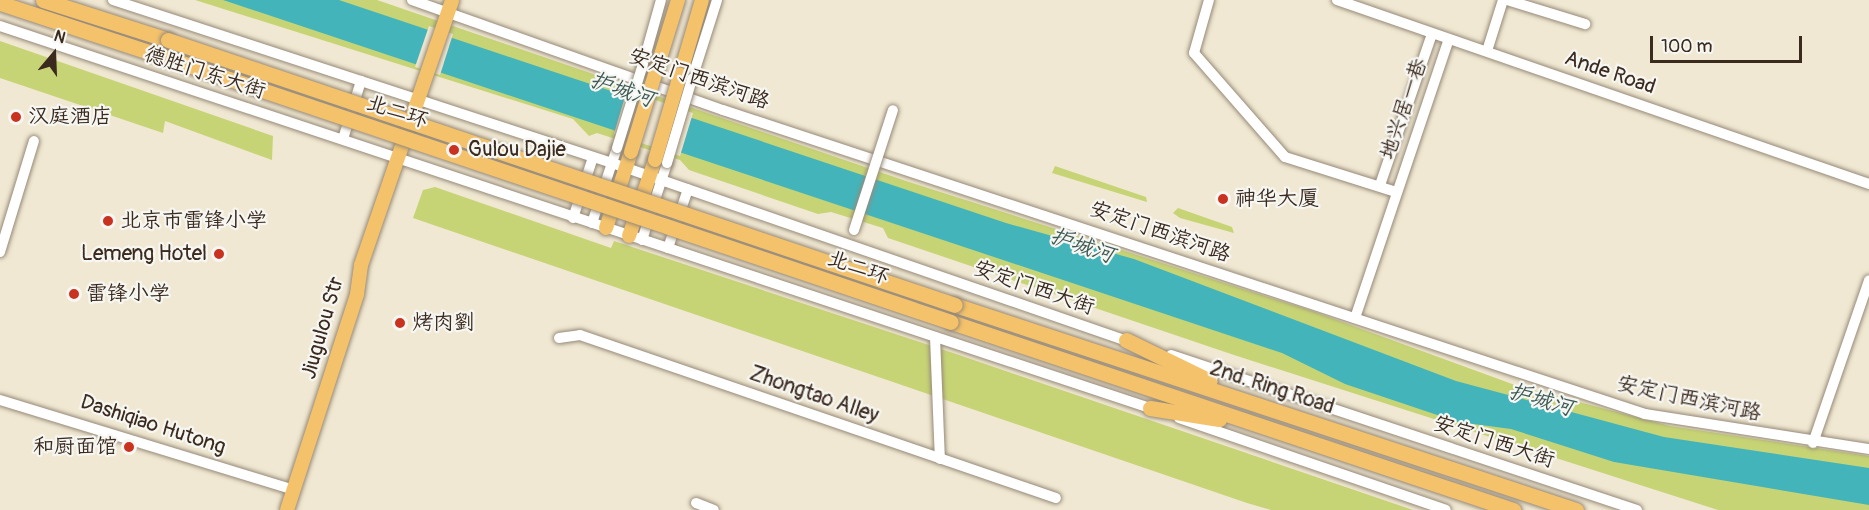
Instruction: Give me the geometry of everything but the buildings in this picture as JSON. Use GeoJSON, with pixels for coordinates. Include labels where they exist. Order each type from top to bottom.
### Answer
{"type":"FeatureCollection","features":[{"type":"Feature","properties":{"kind":"highway","name":"北二环"},"geometry":{"type":"LineString","coordinates":[[43,0],[1267,408]]}},
{"type":"Feature","properties":{"kind":"highway","name":"北二环"},"geometry":{"type":"LineString","coordinates":[[0,3],[951,322]]}},
{"type":"Feature","properties":{"kind":"highway","name":"2nd. Ring Road"},"geometry":{"type":"LineString","coordinates":[[951,322],[1513,510]]}},
{"type":"Feature","properties":{"kind":"highway"},"geometry":{"type":"LineString","coordinates":[[1126,340],[1267,408]]}},
{"type":"Feature","properties":{"kind":"highway"},"geometry":{"type":"LineString","coordinates":[[1150,408],[1263,426]]}},
{"type":"Feature","properties":{"kind":"highway","name":"2nd. Ring Road"},"geometry":{"type":"LineString","coordinates":[[1267,408],[1576,510]]}},
{"type":"Feature","properties":{"kind":"main road"},"geometry":{"type":"LineString","coordinates":[[606,228],[678,0]]}},
{"type":"Feature","properties":{"kind":"main road"},"geometry":{"type":"LineString","coordinates":[[636,238],[686,77],[702,0]]}},
{"type":"Feature","properties":{"kind":"main road","name":"Jiugulou Str"},"geometry":{"type":"LineString","coordinates":[[287,510],[397,158],[450,6]]}},
{"type":"Feature","properties":{"kind":"street","name":"德胜门东大街"},"geometry":{"type":"LineString","coordinates":[[113,0],[419,99]]}},
{"type":"Feature","properties":{"kind":"street","name":"安定门西滨河路"},"geometry":{"type":"LineString","coordinates":[[412,0],[450,6],[723,110],[1645,414],[1813,443],[1869,449]]}},
{"type":"Feature","properties":{"kind":"street"},"geometry":{"type":"LineString","coordinates":[[592,223],[661,0]]}},
{"type":"Feature","properties":{"kind":"street"},"geometry":{"type":"LineString","coordinates":[[686,77],[717,0]]}},
{"type":"Feature","properties":{"kind":"street"},"geometry":{"type":"LineString","coordinates":[[1209,0],[1194,53],[1202,67],[1285,157],[1380,185],[1396,192]]}},
{"type":"Feature","properties":{"kind":"street","name":"Ande Road"},"geometry":{"type":"LineString","coordinates":[[1337,0],[1355,3],[1432,34],[1488,51],[1869,184]]}},
{"type":"Feature","properties":{"kind":"street"},"geometry":{"type":"LineString","coordinates":[[1488,51],[1505,0],[1585,24]]}},
{"type":"Feature","properties":{"kind":"street","name":"德胜门东大街"},"geometry":{"type":"LineString","coordinates":[[0,26],[397,158]]}},
{"type":"Feature","properties":{"kind":"street","name":"地兴居一巷"},"geometry":{"type":"LineString","coordinates":[[1380,185],[1432,34]]}},
{"type":"Feature","properties":{"kind":"street","name":"地兴居一巷"},"geometry":{"type":"LineString","coordinates":[[1355,318],[1449,39]]}},
{"type":"Feature","properties":{"kind":"street"},"geometry":{"type":"LineString","coordinates":[[343,139],[362,81]]}},
{"type":"Feature","properties":{"kind":"street","name":"安定门西大街"},"geometry":{"type":"LineString","coordinates":[[419,99],[1126,340],[1637,510]]}},
{"type":"Feature","properties":{"kind":"street"},"geometry":{"type":"LineString","coordinates":[[849,245],[893,110]]}},
{"type":"Feature","properties":{"kind":"street"},"geometry":{"type":"LineString","coordinates":[[0,252],[34,141]]}},
{"type":"Feature","properties":{"kind":"street"},"geometry":{"type":"LineString","coordinates":[[573,218],[593,157]]}},
{"type":"Feature","properties":{"kind":"street"},"geometry":{"type":"LineString","coordinates":[[397,158],[1150,408],[1446,510]]}},
{"type":"Feature","properties":{"kind":"street"},"geometry":{"type":"LineString","coordinates":[[668,248],[688,189]]}},
{"type":"Feature","properties":{"kind":"street"},"geometry":{"type":"LineString","coordinates":[[1813,443],[1869,280]]}},
{"type":"Feature","properties":{"kind":"street","name":"Zhongtao Alley"},"geometry":{"type":"LineString","coordinates":[[559,338],[580,335],[1056,498]]}},
{"type":"Feature","properties":{"kind":"street"},"geometry":{"type":"LineString","coordinates":[[935,338],[940,459]]}},
{"type":"Feature","properties":{"kind":"street","name":"Dashiqiao Hutong"},"geometry":{"type":"LineString","coordinates":[[0,400],[104,428],[294,490]]}},
{"type":"Feature","properties":{"kind":"street"},"geometry":{"type":"LineString","coordinates":[[696,503],[714,510]]}},
{"type":"Feature","properties":{"kind":"green space"},"geometry":{"type":"Polygon","coordinates":[[[195,0],[377,0],[906,181],[1315,312],[1515,385],[1670,426],[1869,456],[1869,510],[1718,510],[1234,355],[888,238],[883,228],[831,212],[818,214],[689,170],[680,160],[597,133],[589,136],[573,119],[195,0]]]}},
{"type":"Feature","properties":{"kind":"green space"},"geometry":{"type":"Polygon","coordinates":[[[0,41],[273,136],[272,160],[165,121],[163,133],[0,78],[0,41]]]}},
{"type":"Feature","properties":{"kind":"green space"},"geometry":{"type":"Polygon","coordinates":[[[1055,166],[1146,197],[1147,202],[1052,173],[1055,166]]]}},
{"type":"Feature","properties":{"kind":"green space"},"geometry":{"type":"Polygon","coordinates":[[[435,187],[611,248],[614,241],[956,354],[1413,510],[1271,510],[1247,503],[413,218],[423,190],[435,187]]]}},
{"type":"Feature","properties":{"kind":"green space"},"geometry":{"type":"Polygon","coordinates":[[[1178,208],[1232,227],[1234,233],[1180,218],[1173,213],[1178,208]]]}},
{"type":"Feature","properties":{"kind":"water","name":"护城河"},"geometry":{"type":"Polygon","coordinates":[[[223,0],[339,0],[1006,223],[1134,259],[1456,381],[1664,437],[1869,468],[1869,505],[1614,462],[1511,429],[1458,422],[1345,384],[1282,353],[223,0]]]}},
{"type":"Feature","properties":{"kind":"pier"},"geometry":{"type":"Polygon","coordinates":[[[429,26],[453,34],[440,75],[415,67],[429,26]]]}},
{"type":"Feature","properties":{"kind":"pier"},"geometry":{"type":"Polygon","coordinates":[[[627,90],[693,113],[680,156],[614,134],[627,90]]]}},
{"type":"Feature","properties":{"kind":"place","name":"汉庭酒店"},"geometry":{"type":"Point","coordinates":[16,117]}},
{"type":"Feature","properties":{"kind":"place","name":"Gulou Dajie"},"geometry":{"type":"Point","coordinates":[454,150]}},
{"type":"Feature","properties":{"kind":"place","name":"神华大厦"},"geometry":{"type":"Point","coordinates":[1223,199]}},
{"type":"Feature","properties":{"kind":"place","name":"北京市雷锋小学"},"geometry":{"type":"Point","coordinates":[108,221]}},
{"type":"Feature","properties":{"kind":"place","name":"Lemeng Hotel"},"geometry":{"type":"Point","coordinates":[219,254]}},
{"type":"Feature","properties":{"kind":"place","name":"雷锋小学"},"geometry":{"type":"Point","coordinates":[74,294]}},
{"type":"Feature","properties":{"kind":"place","name":"烤肉劉"},"geometry":{"type":"Point","coordinates":[400,323]}},
{"type":"Feature","properties":{"kind":"place","name":"和厨面馆"},"geometry":{"type":"Point","coordinates":[129,447]}}]}
